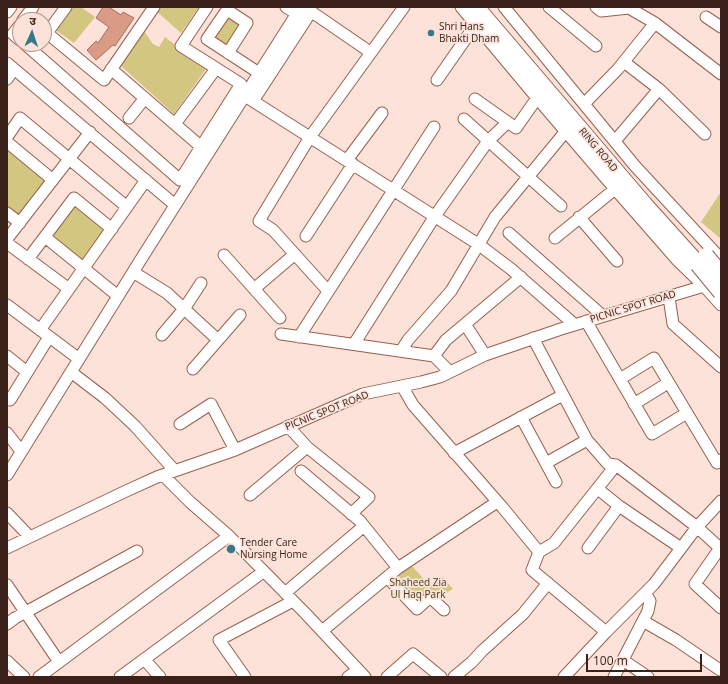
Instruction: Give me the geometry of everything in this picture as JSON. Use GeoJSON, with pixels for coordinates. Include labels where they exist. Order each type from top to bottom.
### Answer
{"type":"FeatureCollection","features":[{"type":"Feature","properties":{"kind":"highway","name":"RING ROAD"},"geometry":{"type":"LineString","coordinates":[[476,7],[639,198],[721,274]]}},
{"type":"Feature","properties":{"kind":"highway","name":"RING ROAD"},"geometry":{"type":"LineString","coordinates":[[491,7],[706,261],[721,292]]}},
{"type":"Feature","properties":{"kind":"street"},"geometry":{"type":"LineString","coordinates":[[7,12],[11,7]]}},
{"type":"Feature","properties":{"kind":"street"},"geometry":{"type":"LineString","coordinates":[[66,7],[47,33],[104,80],[154,7]]}},
{"type":"Feature","properties":{"kind":"street"},"geometry":{"type":"LineString","coordinates":[[7,475],[175,205],[241,84],[181,46],[207,7]]}},
{"type":"Feature","properties":{"kind":"street"},"geometry":{"type":"LineString","coordinates":[[286,7],[303,10],[370,52]]}},
{"type":"Feature","properties":{"kind":"street"},"geometry":{"type":"LineString","coordinates":[[328,291],[273,230],[259,221],[310,137],[404,7]]}},
{"type":"Feature","properties":{"kind":"street"},"geometry":{"type":"LineString","coordinates":[[461,7],[537,98],[677,260],[706,261]]}},
{"type":"Feature","properties":{"kind":"street"},"geometry":{"type":"LineString","coordinates":[[504,7],[649,181],[706,261],[704,286],[721,306]]}},
{"type":"Feature","properties":{"kind":"street"},"geometry":{"type":"LineString","coordinates":[[549,7],[596,46]]}},
{"type":"Feature","properties":{"kind":"street"},"geometry":{"type":"LineString","coordinates":[[596,7],[601,10],[629,8],[655,23],[721,74]]}},
{"type":"Feature","properties":{"kind":"street"},"geometry":{"type":"LineString","coordinates":[[228,53],[247,23],[228,8],[207,39],[259,74]]}},
{"type":"Feature","properties":{"kind":"street"},"geometry":{"type":"LineString","coordinates":[[34,52],[180,180],[249,98],[303,10]]}},
{"type":"Feature","properties":{"kind":"street"},"geometry":{"type":"LineString","coordinates":[[249,98],[259,74],[303,10]]}},
{"type":"Feature","properties":{"kind":"street"},"geometry":{"type":"LineString","coordinates":[[706,17],[721,27]]}},
{"type":"Feature","properties":{"kind":"street"},"geometry":{"type":"LineString","coordinates":[[584,104],[624,62],[655,23]]}},
{"type":"Feature","properties":{"kind":"street"},"geometry":{"type":"LineString","coordinates":[[437,80],[476,24]]}},
{"type":"Feature","properties":{"kind":"street"},"geometry":{"type":"LineString","coordinates":[[624,62],[659,89],[705,134]]}},
{"type":"Feature","properties":{"kind":"street"},"geometry":{"type":"LineString","coordinates":[[7,79],[11,66],[175,205]]}},
{"type":"Feature","properties":{"kind":"street"},"geometry":{"type":"LineString","coordinates":[[111,68],[205,150]]}},
{"type":"Feature","properties":{"kind":"street"},"geometry":{"type":"LineString","coordinates":[[175,124],[212,74]]}},
{"type":"Feature","properties":{"kind":"street"},"geometry":{"type":"LineString","coordinates":[[615,141],[659,89]]}},
{"type":"Feature","properties":{"kind":"street"},"geometry":{"type":"LineString","coordinates":[[130,118],[145,98]]}},
{"type":"Feature","properties":{"kind":"street"},"geometry":{"type":"LineString","coordinates":[[249,98],[394,189],[478,244],[580,323],[620,379],[652,434],[687,413]]}},
{"type":"Feature","properties":{"kind":"street"},"geometry":{"type":"LineString","coordinates":[[475,99],[516,128],[537,98]]}},
{"type":"Feature","properties":{"kind":"street"},"geometry":{"type":"LineString","coordinates":[[306,236],[350,162],[382,113]]}},
{"type":"Feature","properties":{"kind":"street"},"geometry":{"type":"LineString","coordinates":[[7,137],[20,118],[127,207]]}},
{"type":"Feature","properties":{"kind":"street"},"geometry":{"type":"LineString","coordinates":[[464,119],[561,206]]}},
{"type":"Feature","properties":{"kind":"street"},"geometry":{"type":"LineString","coordinates":[[354,344],[435,216],[488,141],[507,123]]}},
{"type":"Feature","properties":{"kind":"street"},"geometry":{"type":"LineString","coordinates":[[299,337],[434,126]]}},
{"type":"Feature","properties":{"kind":"street"},"geometry":{"type":"LineString","coordinates":[[402,352],[408,340],[451,291],[495,217],[566,131]]}},
{"type":"Feature","properties":{"kind":"street"},"geometry":{"type":"LineString","coordinates":[[7,239],[90,132]]}},
{"type":"Feature","properties":{"kind":"street"},"geometry":{"type":"LineString","coordinates":[[7,142],[53,180]]}},
{"type":"Feature","properties":{"kind":"street"},"geometry":{"type":"LineString","coordinates":[[40,330],[146,180]]}},
{"type":"Feature","properties":{"kind":"street"},"geometry":{"type":"LineString","coordinates":[[556,238],[615,188]]}},
{"type":"Feature","properties":{"kind":"street"},"geometry":{"type":"LineString","coordinates":[[28,259],[74,198],[112,228]]}},
{"type":"Feature","properties":{"kind":"street"},"geometry":{"type":"LineString","coordinates":[[7,213],[20,222]]}},
{"type":"Feature","properties":{"kind":"street"},"geometry":{"type":"LineString","coordinates":[[579,217],[617,260]]}},
{"type":"Feature","properties":{"kind":"street"},"geometry":{"type":"LineString","coordinates":[[509,233],[603,316]]}},
{"type":"Feature","properties":{"kind":"street"},"geometry":{"type":"LineString","coordinates":[[45,237],[118,296]]}},
{"type":"Feature","properties":{"kind":"street"},"geometry":{"type":"LineString","coordinates":[[7,244],[69,289]]}},
{"type":"Feature","properties":{"kind":"street"},"geometry":{"type":"LineString","coordinates":[[254,289],[294,254]]}},
{"type":"Feature","properties":{"kind":"street"},"geometry":{"type":"LineString","coordinates":[[224,255],[280,318]]}},
{"type":"Feature","properties":{"kind":"street"},"geometry":{"type":"LineString","coordinates":[[133,272],[167,293],[218,340]]}},
{"type":"Feature","properties":{"kind":"street"},"geometry":{"type":"LineString","coordinates":[[434,356],[446,340],[521,277]]}},
{"type":"Feature","properties":{"kind":"street"},"geometry":{"type":"LineString","coordinates":[[162,335],[184,309],[201,283]]}},
{"type":"Feature","properties":{"kind":"street","name":"PICNIC SPOT ROAD"},"geometry":{"type":"LineString","coordinates":[[7,548],[163,475],[235,450],[363,394],[440,377],[485,355],[533,338],[704,286],[721,284]]}},
{"type":"Feature","properties":{"kind":"street"},"geometry":{"type":"LineString","coordinates":[[669,297],[673,324],[721,367]]}},
{"type":"Feature","properties":{"kind":"street"},"geometry":{"type":"LineString","coordinates":[[7,305],[79,359]]}},
{"type":"Feature","properties":{"kind":"street"},"geometry":{"type":"LineString","coordinates":[[193,369],[240,315]]}},
{"type":"Feature","properties":{"kind":"street"},"geometry":{"type":"LineString","coordinates":[[465,324],[485,355]]}},
{"type":"Feature","properties":{"kind":"street"},"geometry":{"type":"LineString","coordinates":[[281,334],[434,356],[450,372]]}},
{"type":"Feature","properties":{"kind":"street"},"geometry":{"type":"LineString","coordinates":[[10,400],[49,337]]}},
{"type":"Feature","properties":{"kind":"street"},"geometry":{"type":"LineString","coordinates":[[533,338],[587,440],[608,464],[616,465],[697,527],[720,548],[695,584],[721,608]]}},
{"type":"Feature","properties":{"kind":"street"},"geometry":{"type":"LineString","coordinates":[[620,379],[654,358],[717,463],[721,460]]}},
{"type":"Feature","properties":{"kind":"street"},"geometry":{"type":"LineString","coordinates":[[8,360],[27,372]]}},
{"type":"Feature","properties":{"kind":"street"},"geometry":{"type":"LineString","coordinates":[[70,372],[105,398],[135,426],[175,470]]}},
{"type":"Feature","properties":{"kind":"street"},"geometry":{"type":"LineString","coordinates":[[634,404],[668,383]]}},
{"type":"Feature","properties":{"kind":"street"},"geometry":{"type":"LineString","coordinates":[[402,386],[412,405],[539,552]]}},
{"type":"Feature","properties":{"kind":"street"},"geometry":{"type":"LineString","coordinates":[[454,453],[563,395]]}},
{"type":"Feature","properties":{"kind":"street"},"geometry":{"type":"LineString","coordinates":[[180,424],[211,404],[235,450]]}},
{"type":"Feature","properties":{"kind":"street"},"geometry":{"type":"LineString","coordinates":[[520,418],[556,482]]}},
{"type":"Feature","properties":{"kind":"street"},"geometry":{"type":"LineString","coordinates":[[288,426],[307,448],[369,497],[351,514]]}},
{"type":"Feature","properties":{"kind":"street"},"geometry":{"type":"LineString","coordinates":[[7,433],[21,451]]}},
{"type":"Feature","properties":{"kind":"street"},"geometry":{"type":"LineString","coordinates":[[546,463],[587,440]]}},
{"type":"Feature","properties":{"kind":"street"},"geometry":{"type":"LineString","coordinates":[[250,495],[307,448]]}},
{"type":"Feature","properties":{"kind":"street"},"geometry":{"type":"LineString","coordinates":[[606,632],[532,570],[539,552],[554,543],[616,465]]}},
{"type":"Feature","properties":{"kind":"street"},"geometry":{"type":"LineString","coordinates":[[300,472],[364,526],[398,568]]}},
{"type":"Feature","properties":{"kind":"street"},"geometry":{"type":"LineString","coordinates":[[163,475],[190,502],[229,536],[362,674]]}},
{"type":"Feature","properties":{"kind":"street"},"geometry":{"type":"LineString","coordinates":[[598,489],[681,548]]}},
{"type":"Feature","properties":{"kind":"street"},"geometry":{"type":"LineString","coordinates":[[564,677],[654,584],[697,527],[721,501]]}},
{"type":"Feature","properties":{"kind":"street"},"geometry":{"type":"LineString","coordinates":[[322,631],[398,568],[497,502]]}},
{"type":"Feature","properties":{"kind":"street"},"geometry":{"type":"LineString","coordinates":[[588,548],[620,506]]}},
{"type":"Feature","properties":{"kind":"street"},"geometry":{"type":"LineString","coordinates":[[7,513],[30,537]]}},
{"type":"Feature","properties":{"kind":"street"},"geometry":{"type":"LineString","coordinates":[[245,677],[219,640],[289,597],[364,526]]}},
{"type":"Feature","properties":{"kind":"street"},"geometry":{"type":"LineString","coordinates":[[39,677],[229,536]]}},
{"type":"Feature","properties":{"kind":"street"},"geometry":{"type":"LineString","coordinates":[[7,624],[25,612],[137,551]]}},
{"type":"Feature","properties":{"kind":"street"},"geometry":{"type":"LineString","coordinates":[[120,677],[263,572]]}},
{"type":"Feature","properties":{"kind":"street"},"geometry":{"type":"LineString","coordinates":[[387,577],[417,609],[430,597],[444,610]]}},
{"type":"Feature","properties":{"kind":"street"},"geometry":{"type":"LineString","coordinates":[[454,677],[523,614],[548,582]]}},
{"type":"Feature","properties":{"kind":"street"},"geometry":{"type":"LineString","coordinates":[[7,585],[59,662]]}},
{"type":"Feature","properties":{"kind":"street"},"geometry":{"type":"LineString","coordinates":[[614,677],[648,611],[650,601],[645,593]]}},
{"type":"Feature","properties":{"kind":"street"},"geometry":{"type":"LineString","coordinates":[[644,620],[720,672]]}},
{"type":"Feature","properties":{"kind":"street"},"geometry":{"type":"LineString","coordinates":[[387,677],[413,654],[441,677]]}},
{"type":"Feature","properties":{"kind":"street"},"geometry":{"type":"LineString","coordinates":[[144,659],[160,677]]}},
{"type":"Feature","properties":{"kind":"street"},"geometry":{"type":"LineString","coordinates":[[623,660],[648,677]]}},
{"type":"Feature","properties":{"kind":"street"},"geometry":{"type":"LineString","coordinates":[[7,661],[24,677]]}},
{"type":"Feature","properties":{"kind":"street"},"geometry":{"type":"LineString","coordinates":[[348,677],[362,674]]}},
{"type":"Feature","properties":{"kind":"green space"},"geometry":{"type":"Polygon","coordinates":[[[60,7],[81,7],[95,17],[74,43],[52,28],[52,17],[60,7]]]}},
{"type":"Feature","properties":{"kind":"green space"},"geometry":{"type":"Polygon","coordinates":[[[157,7],[199,7],[181,33],[155,10],[157,7]]]}},
{"type":"Feature","properties":{"kind":"green space"},"geometry":{"type":"Polygon","coordinates":[[[227,13],[244,24],[227,49],[210,38],[227,13]]]}},
{"type":"Feature","properties":{"kind":"green space"},"geometry":{"type":"Polygon","coordinates":[[[144,31],[153,44],[159,47],[165,37],[206,69],[174,114],[119,64],[144,31]]]}},
{"type":"Feature","properties":{"kind":"green space"},"geometry":{"type":"Polygon","coordinates":[[[7,147],[47,180],[18,217],[7,209],[7,147]]]}},
{"type":"Feature","properties":{"kind":"green space"},"geometry":{"type":"Polygon","coordinates":[[[721,192],[721,239],[701,222],[721,192]]]}},
{"type":"Feature","properties":{"kind":"green space"},"geometry":{"type":"Polygon","coordinates":[[[75,204],[107,230],[83,263],[51,236],[75,204]]]}},
{"type":"Feature","properties":{"kind":"green space","name":"Shaheed Zia Ul Haq Park"},"geometry":{"type":"Polygon","coordinates":[[[411,565],[430,586],[443,577],[453,589],[437,598],[418,604],[402,587],[409,582],[405,577],[401,579],[398,575],[411,565]]]}},
{"type":"Feature","properties":{"kind":"building"},"geometry":{"type":"Polygon","coordinates":[[[103,7],[109,7],[121,15],[123,12],[134,18],[115,46],[113,45],[96,60],[87,50],[96,41],[98,43],[109,27],[96,18],[103,7]]]}},
{"type":"Feature","properties":{"kind":"place","name":"Shri Hans Bhakti Dham"},"geometry":{"type":"Point","coordinates":[431,33]}},
{"type":"Feature","properties":{"kind":"place","name":"Tender Care Nursing Home"},"geometry":{"type":"Point","coordinates":[231,549]}}]}
